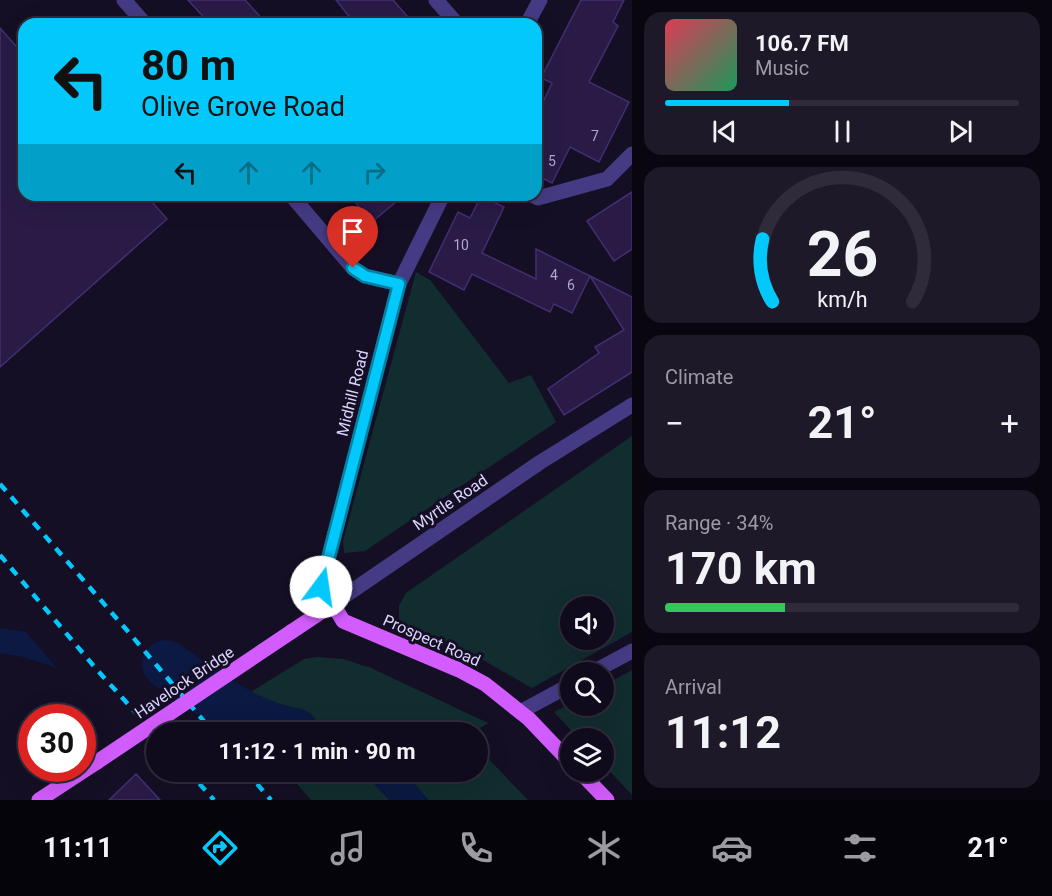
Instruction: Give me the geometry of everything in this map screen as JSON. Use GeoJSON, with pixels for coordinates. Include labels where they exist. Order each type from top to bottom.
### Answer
{"type":"FeatureCollection","features":[{"type":"Feature","properties":{"kind":"main road","name":"Myrtle Road"},"geometry":{"type":"LineString","coordinates":[[291,632],[333,604]]}},
{"type":"Feature","properties":{"kind":"main road","name":"Prospect Road"},"geometry":{"type":"LineString","coordinates":[[333,604],[343,621],[459,670],[485,684],[520,712],[560,752]]}},
{"type":"Feature","properties":{"kind":"main road","name":"Havelock Bridge"},"geometry":{"type":"LineString","coordinates":[[39,800],[291,632]]}},
{"type":"Feature","properties":{"kind":"main road"},"geometry":{"type":"LineString","coordinates":[[590,782],[607,800]]}},
{"type":"Feature","properties":{"kind":"street"},"geometry":{"type":"LineString","coordinates":[[124,0],[140,18]]}},
{"type":"Feature","properties":{"kind":"street"},"geometry":{"type":"LineString","coordinates":[[436,0],[452,18]]}},
{"type":"Feature","properties":{"kind":"street"},"geometry":{"type":"LineString","coordinates":[[530,18],[540,0]]}},
{"type":"Feature","properties":{"kind":"street"},"geometry":{"type":"LineString","coordinates":[[542,197],[607,179],[632,154]]}},
{"type":"Feature","properties":{"kind":"street"},"geometry":{"type":"LineString","coordinates":[[296,201],[353,268],[365,276],[399,284]]}},
{"type":"Feature","properties":{"kind":"street","name":"Midhill Road"},"geometry":{"type":"LineString","coordinates":[[333,604],[321,587],[399,284],[440,201]]}},
{"type":"Feature","properties":{"kind":"street","name":"Myrtle Road"},"geometry":{"type":"LineString","coordinates":[[333,604],[539,463],[632,405]]}},
{"type":"Feature","properties":{"kind":"street"},"geometry":{"type":"LineString","coordinates":[[612,662],[632,651]]}},
{"type":"Feature","properties":{"kind":"street"},"geometry":{"type":"LineString","coordinates":[[520,712],[560,690]]}},
{"type":"Feature","properties":{"kind":"green space"},"geometry":{"type":"Polygon","coordinates":[[[416,272],[430,280],[509,383],[531,375],[556,422],[365,551],[344,553],[343,541],[416,272]]]}},
{"type":"Feature","properties":{"kind":"green space"},"geometry":{"type":"Polygon","coordinates":[[[632,436],[632,632],[614,642],[614,596],[560,596],[560,650],[600,650],[578,662],[560,662],[560,672],[532,688],[483,660],[414,631],[399,621],[399,606],[406,593],[632,436]]]}},
{"type":"Feature","properties":{"kind":"green space"},"geometry":{"type":"Polygon","coordinates":[[[317,657],[343,659],[371,668],[486,722],[300,722],[273,718],[241,698],[304,659],[317,657]]]}},
{"type":"Feature","properties":{"kind":"green space"},"geometry":{"type":"Polygon","coordinates":[[[632,670],[632,795],[614,776],[614,728],[569,728],[554,712],[560,709],[560,716],[614,716],[614,680],[632,670]]]}},
{"type":"Feature","properties":{"kind":"green space"},"geometry":{"type":"Polygon","coordinates":[[[488,758],[528,800],[428,800],[412,782],[488,782],[488,758]]]}},
{"type":"Feature","properties":{"kind":"green space"},"geometry":{"type":"Polygon","coordinates":[[[295,782],[373,782],[389,800],[311,800],[295,782]]]}},
{"type":"Feature","properties":{"kind":"water"},"geometry":{"type":"Polygon","coordinates":[[[0,628],[26,632],[57,668],[23,657],[0,653],[0,628]]]}},
{"type":"Feature","properties":{"kind":"water"},"geometry":{"type":"Polygon","coordinates":[[[241,698],[273,718],[300,722],[236,722],[221,712],[241,698]]]}},
{"type":"Feature","properties":{"kind":"water"},"geometry":{"type":"Polygon","coordinates":[[[373,782],[412,782],[428,800],[389,800],[373,782]]]}},
{"type":"Feature","properties":{"kind":"building"},"geometry":{"type":"Polygon","coordinates":[[[188,0],[245,0],[262,18],[204,18],[188,0]]]}},
{"type":"Feature","properties":{"kind":"building"},"geometry":{"type":"Polygon","coordinates":[[[336,0],[393,0],[409,18],[350,18],[336,0]]]}},
{"type":"Feature","properties":{"kind":"building"},"geometry":{"type":"Polygon","coordinates":[[[581,0],[624,0],[613,22],[618,26],[589,82],[629,102],[599,162],[570,147],[552,183],[542,178],[542,104],[552,83],[542,78],[581,0]]]}},
{"type":"Feature","properties":{"kind":"building"},"geometry":{"type":"Polygon","coordinates":[[[0,28],[18,48],[18,201],[151,201],[167,219],[0,367],[0,28]]]}},
{"type":"Feature","properties":{"kind":"building"},"geometry":{"type":"Polygon","coordinates":[[[632,192],[632,249],[614,261],[587,221],[632,192]]]}},
{"type":"Feature","properties":{"kind":"building"},"geometry":{"type":"Polygon","coordinates":[[[354,201],[397,201],[372,222],[354,201]]]}},
{"type":"Feature","properties":{"kind":"building"},"geometry":{"type":"Polygon","coordinates":[[[478,201],[491,201],[504,207],[482,253],[536,279],[536,249],[590,276],[572,313],[554,304],[550,312],[472,274],[464,290],[429,272],[458,212],[470,218],[478,201]]]}},
{"type":"Feature","properties":{"kind":"building"},"geometry":{"type":"Polygon","coordinates":[[[590,276],[632,297],[632,372],[564,415],[548,389],[599,353],[595,347],[624,330],[590,276]]]}},
{"type":"Feature","properties":{"kind":"building"},"geometry":{"type":"Polygon","coordinates":[[[136,774],[160,800],[109,800],[136,774]]]}},
{"type":"Feature","properties":{"kind":"waterway"},"geometry":{"type":"LineString","coordinates":[[166,664],[227,705],[260,722]]}},
{"type":"Feature","properties":{"kind":"railway"},"geometry":{"type":"LineString","coordinates":[[0,484],[205,722]]}},
{"type":"Feature","properties":{"kind":"railway"},"geometry":{"type":"LineString","coordinates":[[0,555],[146,724]]}},
{"type":"Feature","properties":{"kind":"railway"},"geometry":{"type":"LineString","coordinates":[[198,782],[214,800]]}},
{"type":"Feature","properties":{"kind":"railway"},"geometry":{"type":"LineString","coordinates":[[255,782],[271,800]]}},
{"type":"Feature","properties":{"kind":"route"},"geometry":{"type":"LineString","coordinates":[[321,587],[399,284],[365,276],[353,268]]}}]}
